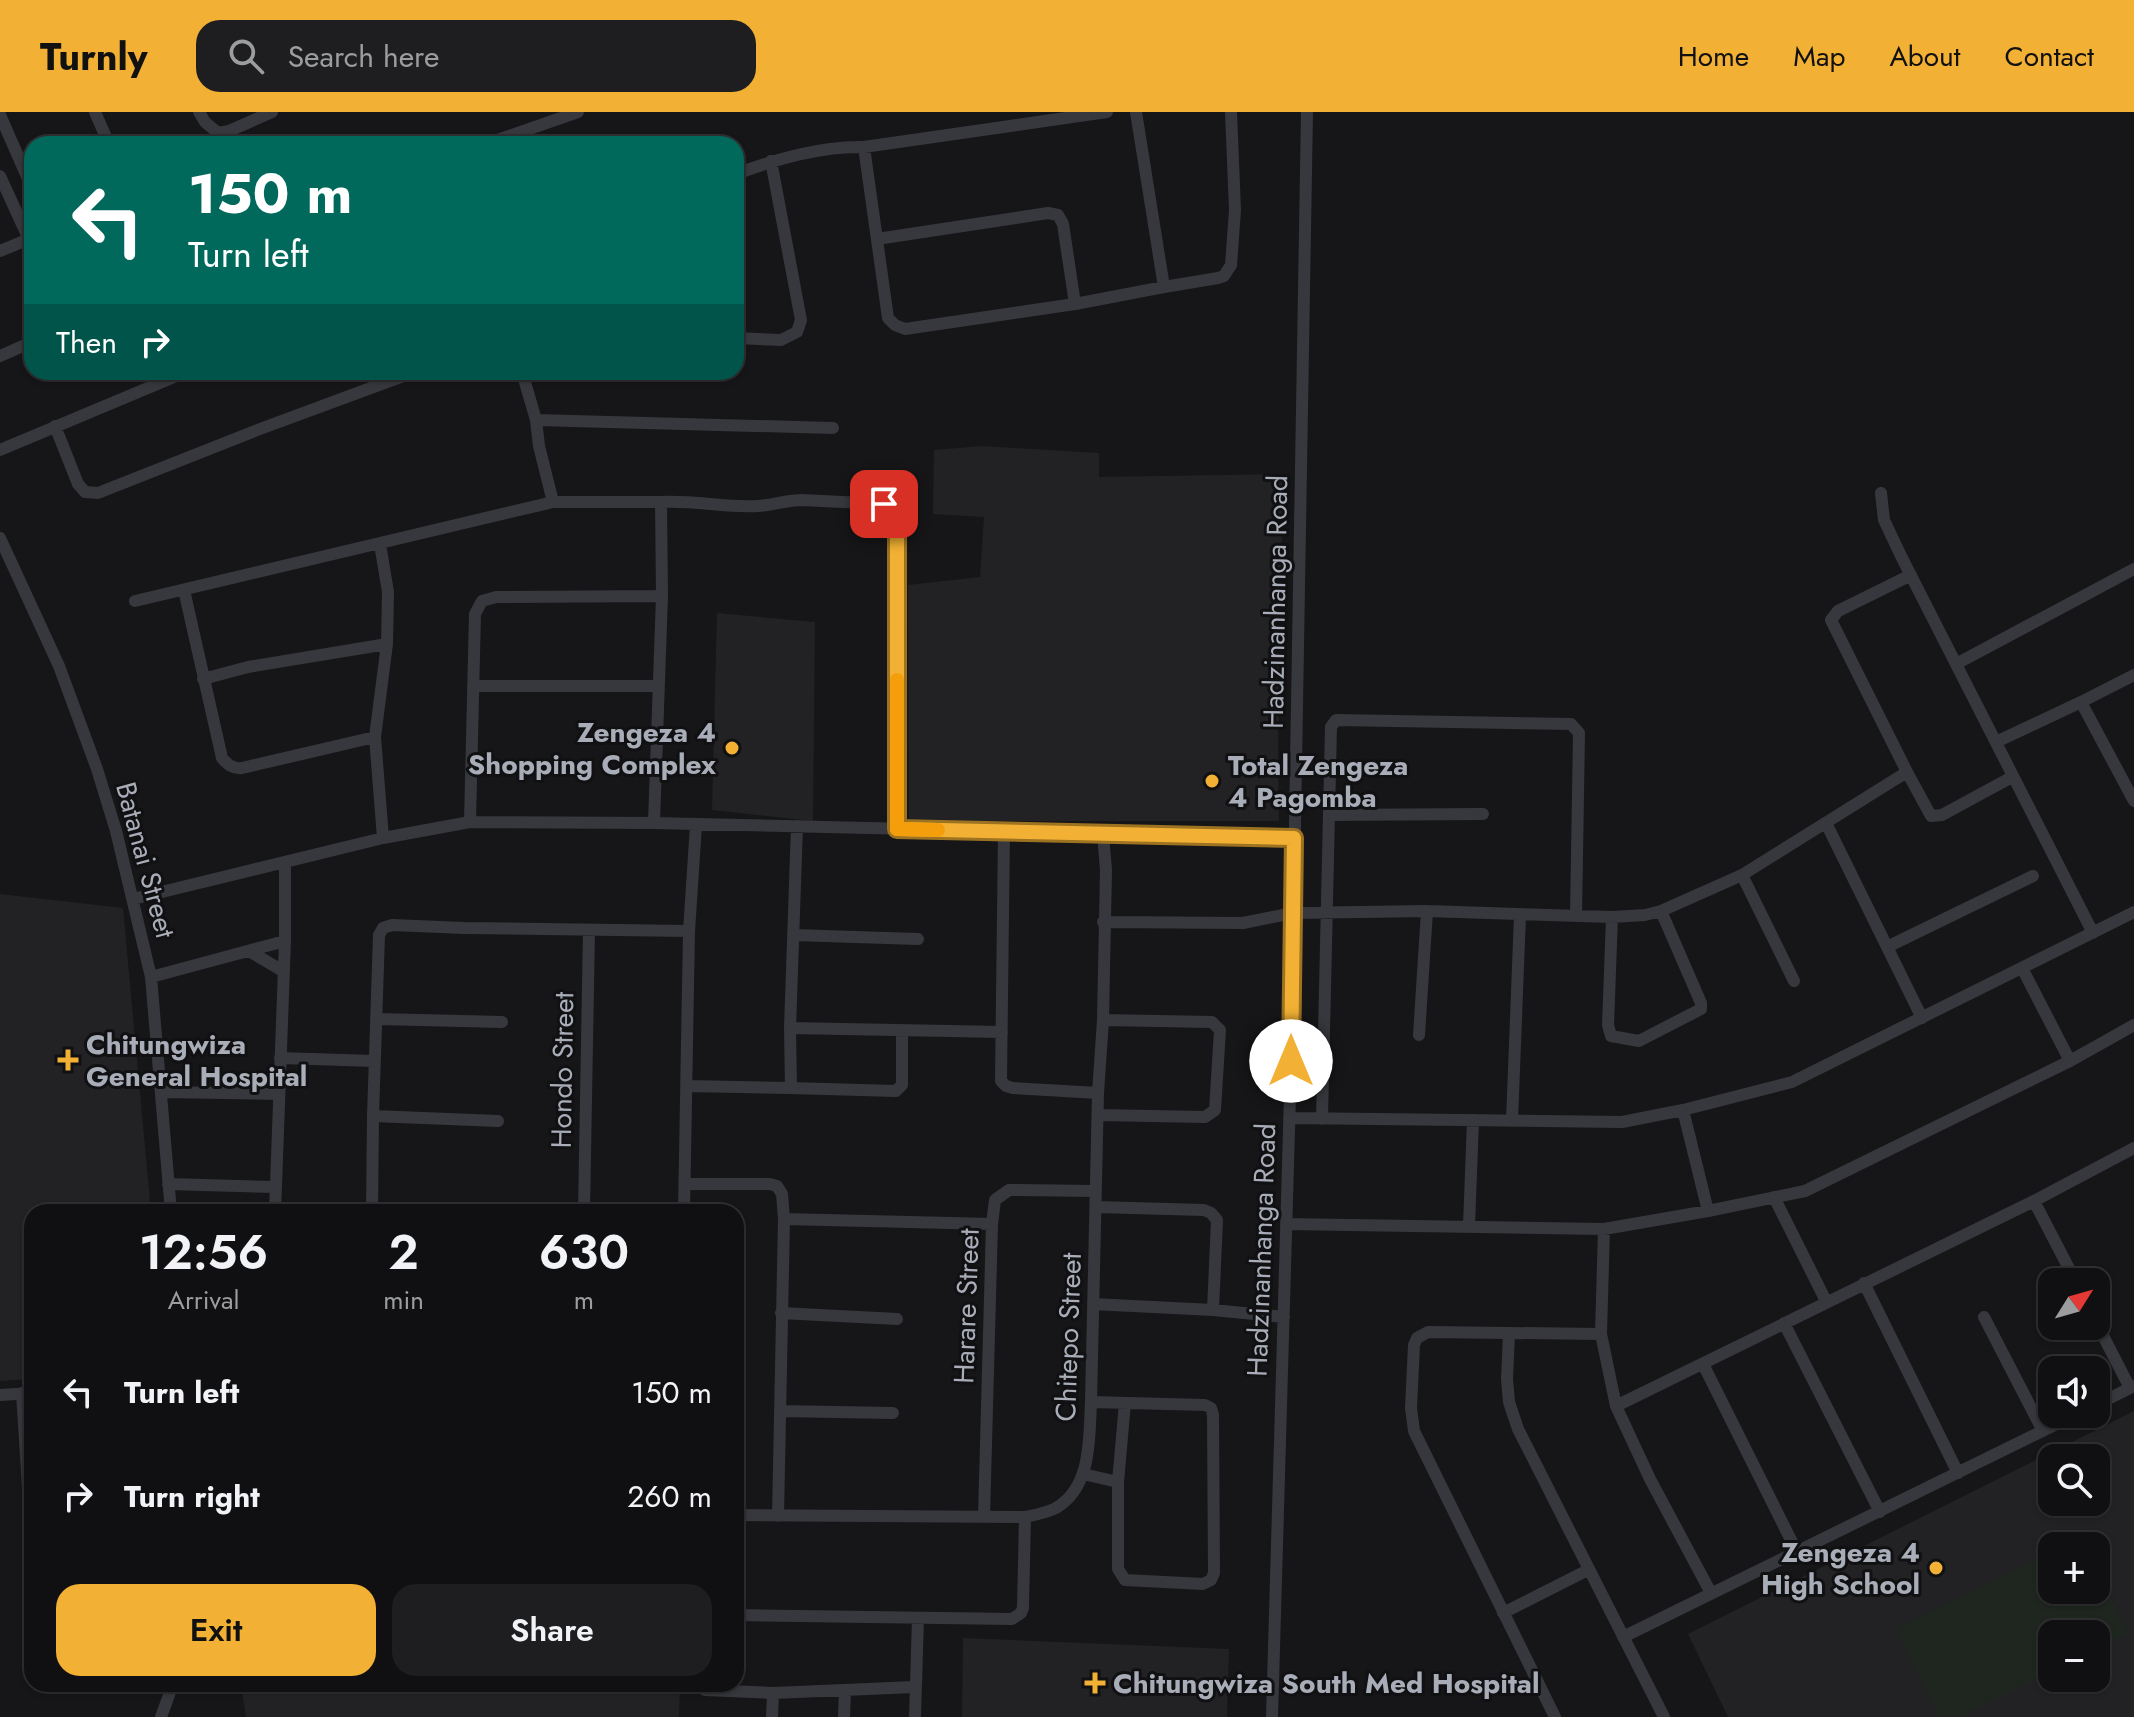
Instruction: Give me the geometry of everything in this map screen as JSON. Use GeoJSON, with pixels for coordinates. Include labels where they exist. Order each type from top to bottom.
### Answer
{"type":"FeatureCollection","features":[{"type":"Feature","properties":{"kind":"street"},"geometry":{"type":"LineString","coordinates":[[95,112],[106,136]]}},
{"type":"Feature","properties":{"kind":"street"},"geometry":{"type":"LineString","coordinates":[[199,112],[218,133],[272,112]]}},
{"type":"Feature","properties":{"kind":"street"},"geometry":{"type":"LineString","coordinates":[[509,136],[578,112]]}},
{"type":"Feature","properties":{"kind":"street"},"geometry":{"type":"LineString","coordinates":[[744,171],[771,161],[841,147],[864,147],[1107,112]]}},
{"type":"Feature","properties":{"kind":"street"},"geometry":{"type":"LineString","coordinates":[[1136,112],[1164,287]]}},
{"type":"Feature","properties":{"kind":"street"},"geometry":{"type":"LineString","coordinates":[[864,147],[888,318],[905,329],[1075,304],[1224,276],[1231,265],[1235,210],[1231,112]]}},
{"type":"Feature","properties":{"kind":"street","name":"Hadzinanhanga Road"},"geometry":{"type":"LineString","coordinates":[[1272,1717],[1289,1118],[1307,112]]}},
{"type":"Feature","properties":{"kind":"street"},"geometry":{"type":"LineString","coordinates":[[0,115],[24,170]]}},
{"type":"Feature","properties":{"kind":"street"},"geometry":{"type":"LineString","coordinates":[[744,338],[781,340],[797,332],[801,320],[771,161]]}},
{"type":"Feature","properties":{"kind":"street"},"geometry":{"type":"LineString","coordinates":[[0,176],[24,230]]}},
{"type":"Feature","properties":{"kind":"street"},"geometry":{"type":"LineString","coordinates":[[877,239],[1048,213],[1058,215],[1063,224],[1075,304]]}},
{"type":"Feature","properties":{"kind":"street"},"geometry":{"type":"LineString","coordinates":[[0,251],[24,245]]}},
{"type":"Feature","properties":{"kind":"street"},"geometry":{"type":"LineString","coordinates":[[0,356],[24,346]]}},
{"type":"Feature","properties":{"kind":"street"},"geometry":{"type":"LineString","coordinates":[[0,450],[167,380]]}},
{"type":"Feature","properties":{"kind":"street"},"geometry":{"type":"LineString","coordinates":[[55,426],[78,484],[85,492],[98,493],[393,380]]}},
{"type":"Feature","properties":{"kind":"street"},"geometry":{"type":"LineString","coordinates":[[524,380],[553,502]]}},
{"type":"Feature","properties":{"kind":"street"},"geometry":{"type":"LineString","coordinates":[[536,420],[833,428]]}},
{"type":"Feature","properties":{"kind":"street"},"geometry":{"type":"LineString","coordinates":[[1881,493],[1884,520],[2093,933]]}},
{"type":"Feature","properties":{"kind":"street"},"geometry":{"type":"LineString","coordinates":[[135,601],[553,502],[676,501],[757,506],[802,500],[884,504],[894,512],[897,523],[897,829]]}},
{"type":"Feature","properties":{"kind":"street"},"geometry":{"type":"LineString","coordinates":[[654,823],[662,596],[661,502]]}},
{"type":"Feature","properties":{"kind":"street","name":"Batanai Street"},"geometry":{"type":"LineString","coordinates":[[0,538],[77,713],[116,831],[151,977],[170,1204]]}},
{"type":"Feature","properties":{"kind":"street"},"geometry":{"type":"LineString","coordinates":[[380,544],[388,592],[387,644],[375,737],[383,838]]}},
{"type":"Feature","properties":{"kind":"street"},"geometry":{"type":"LineString","coordinates":[[1956,664],[2134,569]]}},
{"type":"Feature","properties":{"kind":"street"},"geometry":{"type":"LineString","coordinates":[[1911,575],[1838,611],[1831,620],[1931,816],[1942,815],[2012,777]]}},
{"type":"Feature","properties":{"kind":"street"},"geometry":{"type":"LineString","coordinates":[[184,590],[222,758],[232,768],[375,737]]}},
{"type":"Feature","properties":{"kind":"street"},"geometry":{"type":"LineString","coordinates":[[470,822],[475,614],[482,601],[496,597],[662,596]]}},
{"type":"Feature","properties":{"kind":"street"},"geometry":{"type":"LineString","coordinates":[[203,679],[248,667],[387,644]]}},
{"type":"Feature","properties":{"kind":"street"},"geometry":{"type":"LineString","coordinates":[[1996,742],[2134,675]]}},
{"type":"Feature","properties":{"kind":"street"},"geometry":{"type":"LineString","coordinates":[[473,686],[659,686]]}},
{"type":"Feature","properties":{"kind":"street"},"geometry":{"type":"LineString","coordinates":[[2081,702],[2134,801]]}},
{"type":"Feature","properties":{"kind":"street"},"geometry":{"type":"LineString","coordinates":[[1322,1119],[1331,727],[1336,720],[1571,724],[1579,733],[1576,916]]}},
{"type":"Feature","properties":{"kind":"street"},"geometry":{"type":"LineString","coordinates":[[1103,922],[1243,923],[1293,913],[1328,912],[1645,915],[1661,911],[1742,875],[1907,772]]}},
{"type":"Feature","properties":{"kind":"street"},"geometry":{"type":"LineString","coordinates":[[1329,815],[1483,814]]}},
{"type":"Feature","properties":{"kind":"street"},"geometry":{"type":"LineString","coordinates":[[133,899],[383,838],[470,822],[654,823],[1294,838]]}},
{"type":"Feature","properties":{"kind":"street"},"geometry":{"type":"LineString","coordinates":[[1826,823],[1922,1018]]}},
{"type":"Feature","properties":{"kind":"street"},"geometry":{"type":"LineString","coordinates":[[685,1204],[689,931],[696,825]]}},
{"type":"Feature","properties":{"kind":"street"},"geometry":{"type":"LineString","coordinates":[[791,1088],[797,826]]}},
{"type":"Feature","properties":{"kind":"street"},"geometry":{"type":"LineString","coordinates":[[1004,832],[1000,1078],[1006,1086],[1098,1093]]}},
{"type":"Feature","properties":{"kind":"street","name":"Chitepo Street"},"geometry":{"type":"LineString","coordinates":[[744,1515],[1025,1517],[1055,1508],[1066,1500],[1083,1474],[1088,1451],[1091,1402],[1098,1093],[1103,1020],[1106,870],[1103,835]]}},
{"type":"Feature","properties":{"kind":"street"},"geometry":{"type":"LineString","coordinates":[[275,1204],[285,862]]}},
{"type":"Feature","properties":{"kind":"street"},"geometry":{"type":"LineString","coordinates":[[1742,875],[1794,981]]}},
{"type":"Feature","properties":{"kind":"street"},"geometry":{"type":"LineString","coordinates":[[1887,947],[2033,876]]}},
{"type":"Feature","properties":{"kind":"street"},"geometry":{"type":"LineString","coordinates":[[1419,1035],[1427,911]]}},
{"type":"Feature","properties":{"kind":"street"},"geometry":{"type":"LineString","coordinates":[[1612,917],[1608,1025],[1611,1036],[1639,1041],[1701,1009],[1661,911]]}},
{"type":"Feature","properties":{"kind":"street"},"geometry":{"type":"LineString","coordinates":[[1289,1118],[1622,1122],[1683,1110],[1792,1082],[2134,912]]}},
{"type":"Feature","properties":{"kind":"street"},"geometry":{"type":"LineString","coordinates":[[1512,1121],[1520,915]]}},
{"type":"Feature","properties":{"kind":"street"},"geometry":{"type":"LineString","coordinates":[[372,1204],[379,935],[383,928],[389,925],[689,931]]}},
{"type":"Feature","properties":{"kind":"street","name":"Hondo Street"},"geometry":{"type":"LineString","coordinates":[[584,1204],[589,930]]}},
{"type":"Feature","properties":{"kind":"street"},"geometry":{"type":"LineString","coordinates":[[793,935],[918,939]]}},
{"type":"Feature","properties":{"kind":"street"},"geometry":{"type":"LineString","coordinates":[[151,977],[285,941]]}},
{"type":"Feature","properties":{"kind":"street"},"geometry":{"type":"LineString","coordinates":[[249,951],[283,971]]}},
{"type":"Feature","properties":{"kind":"street"},"geometry":{"type":"LineString","coordinates":[[2022,968],[2070,1061]]}},
{"type":"Feature","properties":{"kind":"street"},"geometry":{"type":"LineString","coordinates":[[378,1019],[502,1022]]}},
{"type":"Feature","properties":{"kind":"street"},"geometry":{"type":"LineString","coordinates":[[1098,1115],[1205,1117],[1215,1110],[1220,1030],[1212,1022],[1103,1020]]}},
{"type":"Feature","properties":{"kind":"street"},"geometry":{"type":"LineString","coordinates":[[1286,1224],[1604,1229],[1805,1191],[2070,1061],[2134,1025]]}},
{"type":"Feature","properties":{"kind":"street"},"geometry":{"type":"LineString","coordinates":[[790,1028],[1002,1032]]}},
{"type":"Feature","properties":{"kind":"street"},"geometry":{"type":"LineString","coordinates":[[687,1086],[896,1091],[902,1085],[902,1031]]}},
{"type":"Feature","properties":{"kind":"street"},"geometry":{"type":"LineString","coordinates":[[280,1058],[375,1061]]}},
{"type":"Feature","properties":{"kind":"street"},"geometry":{"type":"LineString","coordinates":[[162,1092],[278,1094]]}},
{"type":"Feature","properties":{"kind":"street"},"geometry":{"type":"LineString","coordinates":[[1683,1110],[1708,1211]]}},
{"type":"Feature","properties":{"kind":"street"},"geometry":{"type":"LineString","coordinates":[[373,1116],[498,1121]]}},
{"type":"Feature","properties":{"kind":"street"},"geometry":{"type":"LineString","coordinates":[[1469,1226],[1473,1120]]}},
{"type":"Feature","properties":{"kind":"street"},"geometry":{"type":"LineString","coordinates":[[1616,1406],[2034,1201],[2134,1148]]}},
{"type":"Feature","properties":{"kind":"street"},"geometry":{"type":"LineString","coordinates":[[168,1184],[275,1187]]}},
{"type":"Feature","properties":{"kind":"street"},"geometry":{"type":"LineString","coordinates":[[686,1184],[770,1184],[777,1186],[782,1194],[778,1516]]}},
{"type":"Feature","properties":{"kind":"street","name":"Harare Street"},"geometry":{"type":"LineString","coordinates":[[984,1517],[995,1200],[1009,1190],[1095,1191]]}},
{"type":"Feature","properties":{"kind":"street"},"geometry":{"type":"LineString","coordinates":[[1774,1197],[1826,1301]]}},
{"type":"Feature","properties":{"kind":"street"},"geometry":{"type":"LineString","coordinates":[[2034,1201],[2069,1268]]}},
{"type":"Feature","properties":{"kind":"street"},"geometry":{"type":"LineString","coordinates":[[1096,1207],[1204,1210],[1214,1215],[1217,1220],[1213,1310]]}},
{"type":"Feature","properties":{"kind":"street"},"geometry":{"type":"LineString","coordinates":[[784,1219],[992,1224]]}},
{"type":"Feature","properties":{"kind":"street"},"geometry":{"type":"LineString","coordinates":[[1604,1229],[1601,1334],[1616,1406],[1650,1479],[1711,1593]]}},
{"type":"Feature","properties":{"kind":"street"},"geometry":{"type":"LineString","coordinates":[[1864,1283],[1958,1473]]}},
{"type":"Feature","properties":{"kind":"street"},"geometry":{"type":"LineString","coordinates":[[1093,1304],[1284,1317]]}},
{"type":"Feature","properties":{"kind":"street"},"geometry":{"type":"LineString","coordinates":[[781,1313],[897,1319]]}},
{"type":"Feature","properties":{"kind":"street"},"geometry":{"type":"LineString","coordinates":[[1984,1317],[2043,1431]]}},
{"type":"Feature","properties":{"kind":"street"},"geometry":{"type":"LineString","coordinates":[[1784,1323],[1880,1512]]}},
{"type":"Feature","properties":{"kind":"street"},"geometry":{"type":"LineString","coordinates":[[1555,1717],[1411,1422],[1414,1345],[1417,1338],[1428,1332],[1601,1334]]}},
{"type":"Feature","properties":{"kind":"street"},"geometry":{"type":"LineString","coordinates":[[1509,1334],[1509,1402],[1518,1429],[1664,1717]]}},
{"type":"Feature","properties":{"kind":"street"},"geometry":{"type":"LineString","coordinates":[[2106,1340],[2132,1387],[2110,1398]]}},
{"type":"Feature","properties":{"kind":"street"},"geometry":{"type":"LineString","coordinates":[[1703,1364],[1797,1552]]}},
{"type":"Feature","properties":{"kind":"street"},"geometry":{"type":"LineString","coordinates":[[0,1395],[24,1393]]}},
{"type":"Feature","properties":{"kind":"street"},"geometry":{"type":"LineString","coordinates":[[1091,1402],[1205,1405],[1212,1411],[1214,1573],[1211,1580],[1203,1584],[1129,1581],[1122,1577],[1118,1569],[1118,1482],[1125,1403]]}},
{"type":"Feature","properties":{"kind":"street"},"geometry":{"type":"LineString","coordinates":[[780,1411],[893,1413]]}},
{"type":"Feature","properties":{"kind":"street"},"geometry":{"type":"LineString","coordinates":[[1623,1637],[2049,1428]]}},
{"type":"Feature","properties":{"kind":"street"},"geometry":{"type":"LineString","coordinates":[[1083,1474],[1118,1482]]}},
{"type":"Feature","properties":{"kind":"street"},"geometry":{"type":"LineString","coordinates":[[744,1615],[1006,1620],[1021,1613],[1023,1608],[1025,1517]]}},
{"type":"Feature","properties":{"kind":"street"},"geometry":{"type":"LineString","coordinates":[[1503,1613],[1588,1570]]}},
{"type":"Feature","properties":{"kind":"street"},"geometry":{"type":"LineString","coordinates":[[915,1717],[918,1618]]}},
{"type":"Feature","properties":{"kind":"street"},"geometry":{"type":"LineString","coordinates":[[744,1692],[915,1687]]}},
{"type":"Feature","properties":{"kind":"street"},"geometry":{"type":"LineString","coordinates":[[844,1717],[845,1690]]}},
{"type":"Feature","properties":{"kind":"street"},"geometry":{"type":"LineString","coordinates":[[161,1717],[170,1692]]}},
{"type":"Feature","properties":{"kind":"street"},"geometry":{"type":"LineString","coordinates":[[772,1717],[773,1693]]}},
{"type":"Feature","properties":{"kind":"shaded area"},"geometry":{"type":"Polygon","coordinates":[[[982,446],[1099,453],[1099,477],[1283,474],[1279,821],[909,821],[908,585],[980,577],[984,517],[933,514],[934,450],[982,446]]]}},
{"type":"Feature","properties":{"kind":"shaded area"},"geometry":{"type":"Polygon","coordinates":[[[717,613],[815,622],[813,821],[712,810],[717,613]]]}},
{"type":"Feature","properties":{"kind":"shaded area","name":"Chitungwiza General Hospital"},"geometry":{"type":"Polygon","coordinates":[[[0,894],[123,908],[150,1204],[24,1204],[24,1380],[0,1381],[0,894]]]}},
{"type":"Feature","properties":{"kind":"shaded area","name":"Zengeza 4 High School"},"geometry":{"type":"Polygon","coordinates":[[[2134,1411],[2134,1717],[1728,1717],[1688,1634],[2038,1459],[2038,1516],[2110,1516],[2110,1444],[2068,1444],[2100,1428],[2110,1428],[2110,1423],[2134,1411]]]}},
{"type":"Feature","properties":{"kind":"shaded area"},"geometry":{"type":"Polygon","coordinates":[[[2038,1559],[2038,1604],[2110,1604],[2110,1596],[2129,1634],[2110,1643],[2110,1620],[2038,1620],[2038,1679],[1960,1717],[1939,1717],[1896,1628],[2038,1559]]]}},
{"type":"Feature","properties":{"kind":"shaded area","name":"Chitungwiza South Med Hospital"},"geometry":{"type":"Polygon","coordinates":[[[963,1638],[1229,1649],[1227,1717],[962,1717],[963,1638]]]}},
{"type":"Feature","properties":{"kind":"shaded area"},"geometry":{"type":"Polygon","coordinates":[[[242,1692],[680,1692],[679,1717],[246,1717],[242,1692]]]}},
{"type":"Feature","properties":{"kind":"slow traffic"},"geometry":{"type":"LineString","coordinates":[[897,680],[897,829],[938,830]]}},
{"type":"Feature","properties":{"kind":"place","name":"Zengeza 4 Shopping Complex"},"geometry":{"type":"Point","coordinates":[732,748]}},
{"type":"Feature","properties":{"kind":"place","name":"Total Zengeza 4 Pagomba"},"geometry":{"type":"Point","coordinates":[1212,781]}},
{"type":"Feature","properties":{"kind":"place","name":"Chitungwiza General Hospital"},"geometry":{"type":"Point","coordinates":[68,1060]}},
{"type":"Feature","properties":{"kind":"place","name":"Zengeza 4 High School"},"geometry":{"type":"Point","coordinates":[1936,1568]}},
{"type":"Feature","properties":{"kind":"place","name":"Chitungwiza South Med Hospital"},"geometry":{"type":"Point","coordinates":[1095,1683]}},
{"type":"Feature","properties":{"kind":"route"},"geometry":{"type":"LineString","coordinates":[[884,504],[894,512],[897,523],[897,829],[1294,838],[1291,1061]]}}]}
